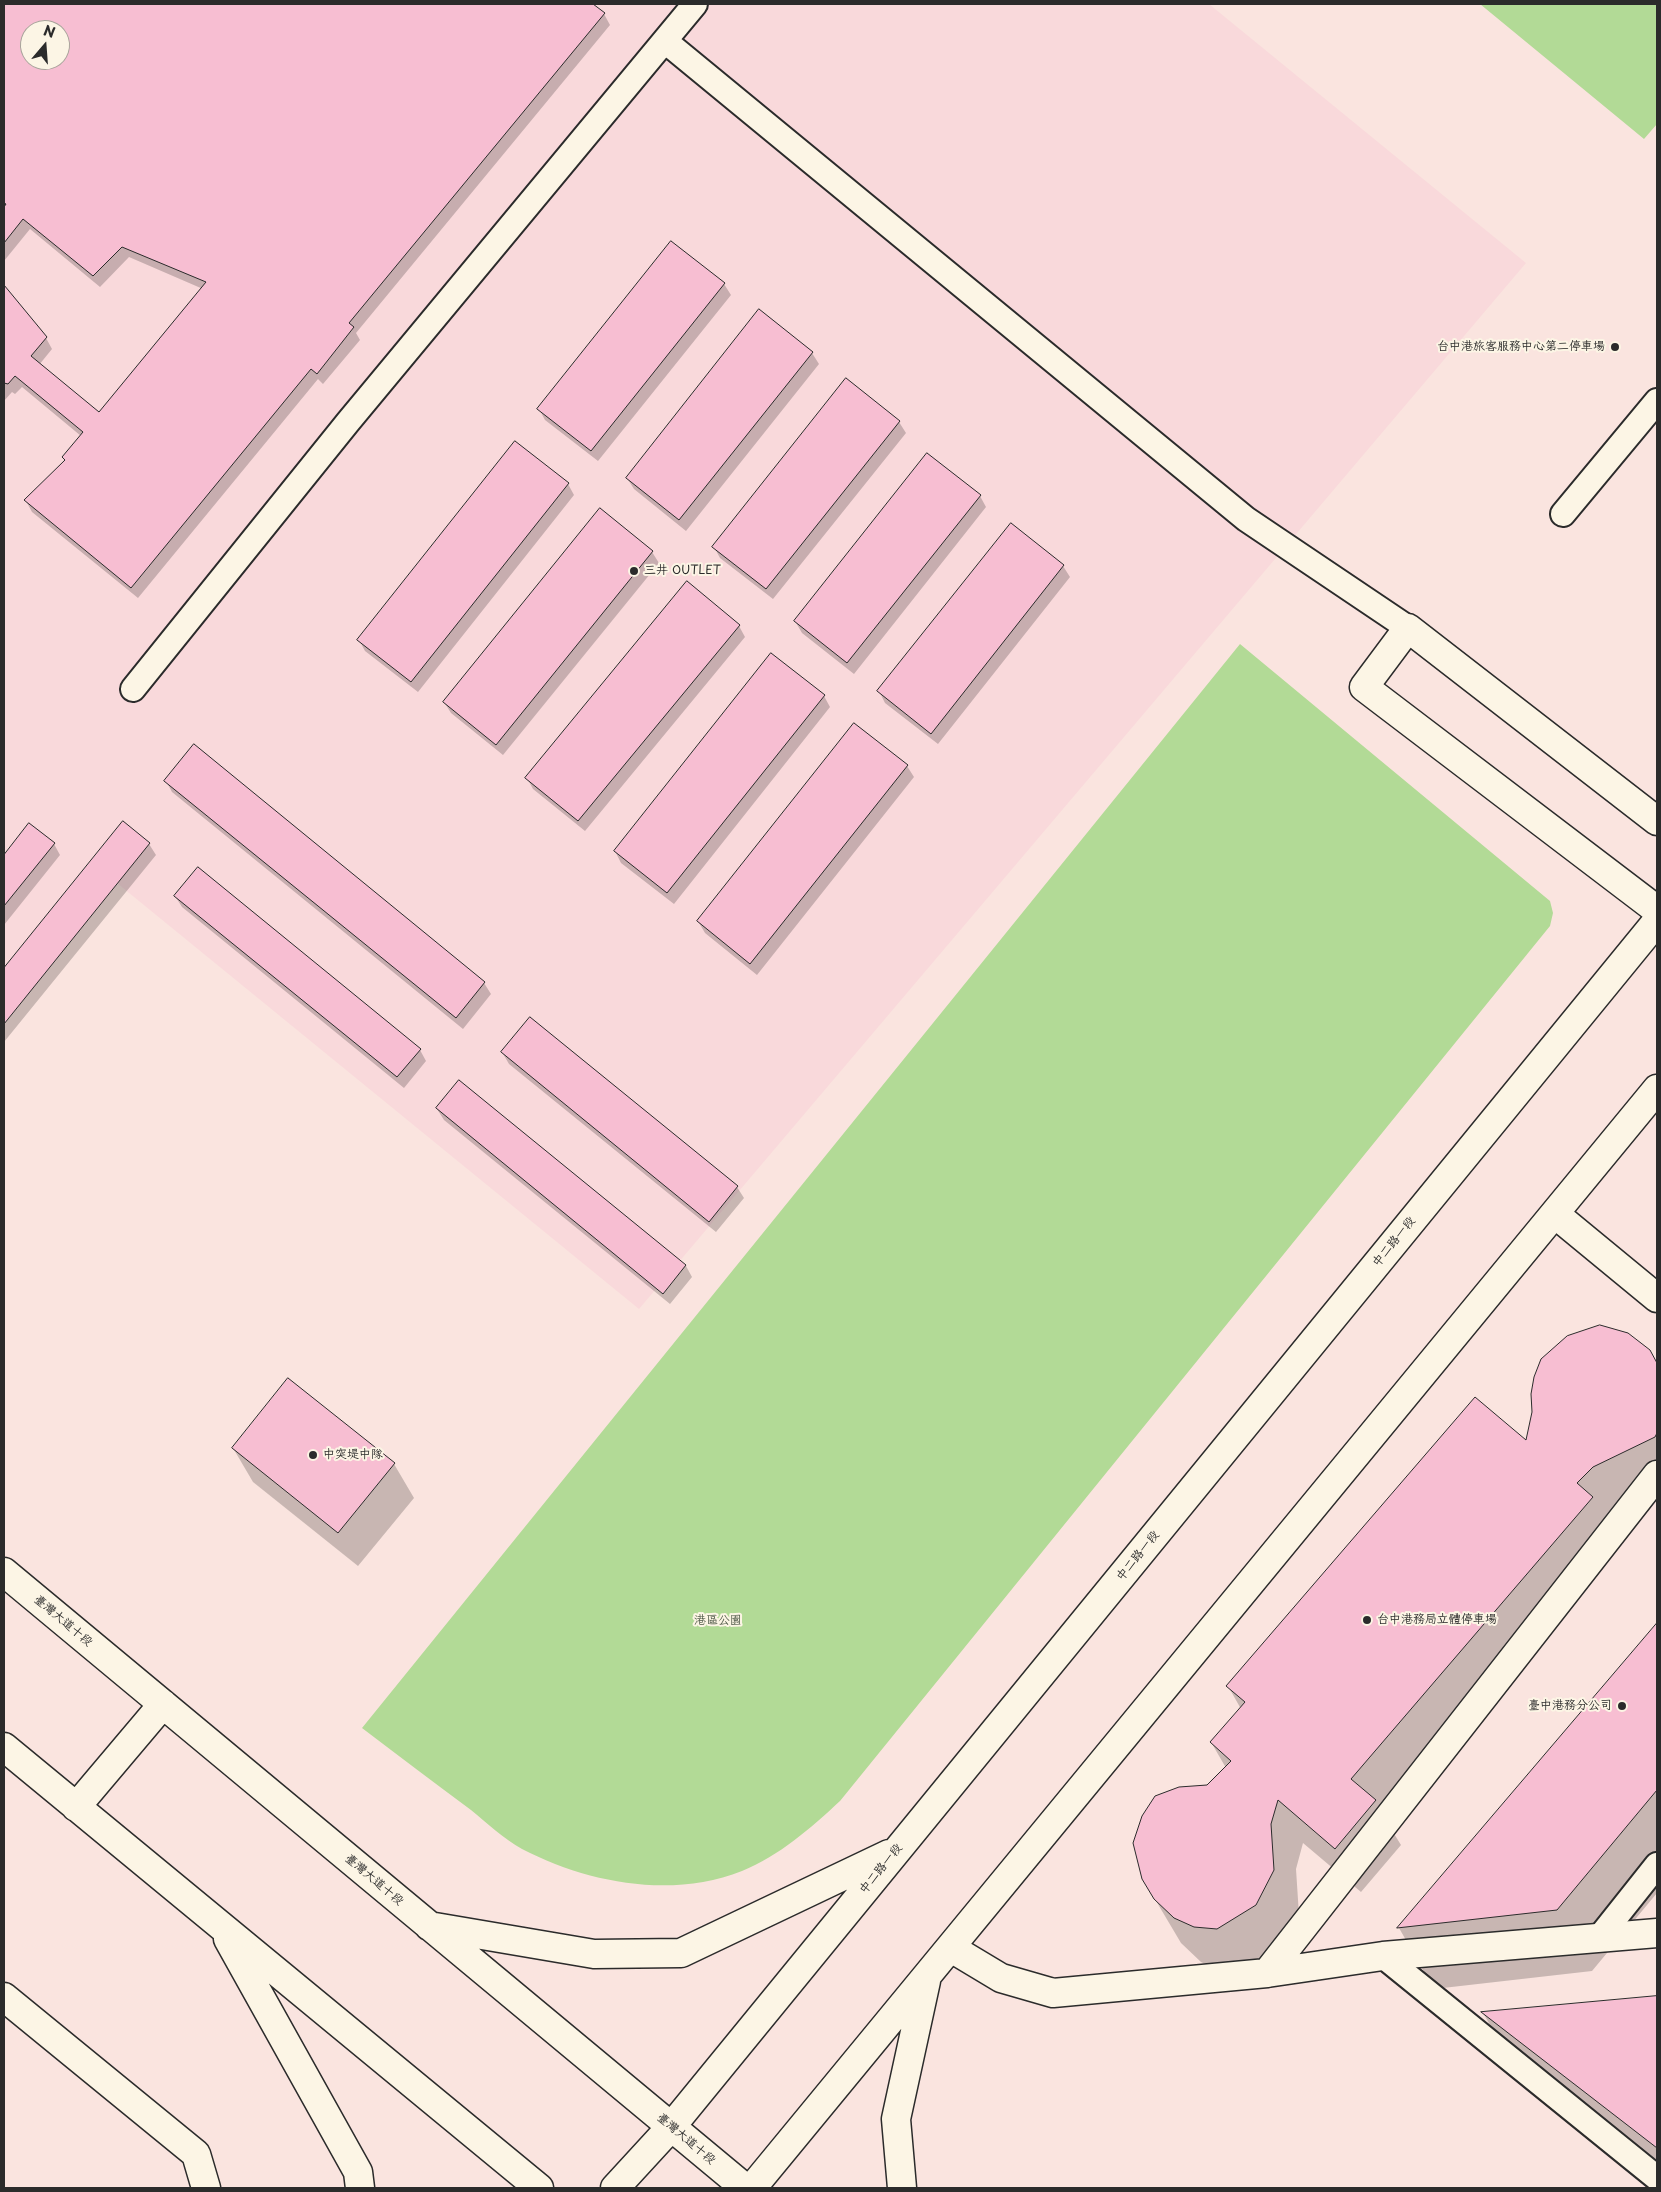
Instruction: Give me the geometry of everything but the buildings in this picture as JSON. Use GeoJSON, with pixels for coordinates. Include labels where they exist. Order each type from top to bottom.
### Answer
{"type":"FeatureCollection","features":[{"type":"Feature","properties":{"kind":"street"},"geometry":{"type":"LineString","coordinates":[[1657,821],[1408,628],[1364,687],[1657,910]]}},
{"type":"Feature","properties":{"kind":"street","name":"中二路一段"},"geometry":{"type":"LineString","coordinates":[[615,2188],[670,2126],[897,1850],[1657,921]]}},
{"type":"Feature","properties":{"kind":"street"},"geometry":{"type":"LineString","coordinates":[[752,2188],[1657,1089]]}},
{"type":"Feature","properties":{"kind":"street"},"geometry":{"type":"LineString","coordinates":[[1555,1214],[1657,1298]]}},
{"type":"Feature","properties":{"kind":"street"},"geometry":{"type":"LineString","coordinates":[[1268,1973],[1657,1475]]}},
{"type":"Feature","properties":{"kind":"street","name":"臺灣大道十段"},"geometry":{"type":"LineString","coordinates":[[4,1572],[745,2188]]}},
{"type":"Feature","properties":{"kind":"street"},"geometry":{"type":"LineString","coordinates":[[76,1806],[163,1704]]}},
{"type":"Feature","properties":{"kind":"street"},"geometry":{"type":"LineString","coordinates":[[4,1747],[539,2188]]}},
{"type":"Feature","properties":{"kind":"street"},"geometry":{"type":"LineString","coordinates":[[428,1925],[594,1954],[681,1953],[897,1850]]}},
{"type":"Feature","properties":{"kind":"street"},"geometry":{"type":"LineString","coordinates":[[220,1925],[358,2172],[360,2188]]}},
{"type":"Feature","properties":{"kind":"street"},"geometry":{"type":"LineString","coordinates":[[950,1948],[1000,1978],[1053,1993],[1268,1973],[1383,1956],[1657,1933]]}},
{"type":"Feature","properties":{"kind":"street"},"geometry":{"type":"LineString","coordinates":[[902,2188],[896,2119],[927,1976]]}},
{"type":"Feature","properties":{"kind":"street"},"geometry":{"type":"LineString","coordinates":[[4,1997],[196,2154],[206,2188]]}},
{"type":"Feature","properties":{"kind":"lane"},"geometry":{"type":"LineString","coordinates":[[133,689],[348,422],[695,4]]}},
{"type":"Feature","properties":{"kind":"lane"},"geometry":{"type":"LineString","coordinates":[[664,41],[1246,519],[1408,628]]}},
{"type":"Feature","properties":{"kind":"lane"},"geometry":{"type":"LineString","coordinates":[[1563,514],[1657,401]]}},
{"type":"Feature","properties":{"kind":"lane"},"geometry":{"type":"LineString","coordinates":[[1599,1938],[1657,1865]]}},
{"type":"Feature","properties":{"kind":"lane"},"geometry":{"type":"LineString","coordinates":[[1383,1956],[1657,2178]]}},
{"type":"Feature","properties":{"kind":"shaded area","name":"三井 OUTLET"},"geometry":{"type":"Polygon","coordinates":[[[4,4],[1209,4],[1526,263],[639,1309],[112,879],[4,1012],[4,4]]]}},
{"type":"Feature","properties":{"kind":"green space"},"geometry":{"type":"Polygon","coordinates":[[[1480,4],[1657,4],[1657,124],[1644,139],[1480,4]]]}},
{"type":"Feature","properties":{"kind":"green space","name":"港區公園"},"geometry":{"type":"Polygon","coordinates":[[[1240,644],[1550,901],[1553,913],[1550,926],[840,1801],[818,1821],[782,1849],[756,1865],[715,1879],[687,1884],[630,1883],[602,1878],[574,1871],[547,1861],[515,1845],[362,1728],[1240,644]]]}},
{"type":"Feature","properties":{"kind":"place","name":"台中港旅客服務中心第二停車場"},"geometry":{"type":"Point","coordinates":[1615,347]}},
{"type":"Feature","properties":{"kind":"place","name":"三井 OUTLET"},"geometry":{"type":"Point","coordinates":[634,571]}},
{"type":"Feature","properties":{"kind":"place","name":"中突堤中隊"},"geometry":{"type":"Point","coordinates":[313,1455]}},
{"type":"Feature","properties":{"kind":"place","name":"台中港務局立體停車場"},"geometry":{"type":"Point","coordinates":[1367,1620]}},
{"type":"Feature","properties":{"kind":"place","name":"臺中港務分公司"},"geometry":{"type":"Point","coordinates":[1622,1706]}}]}
